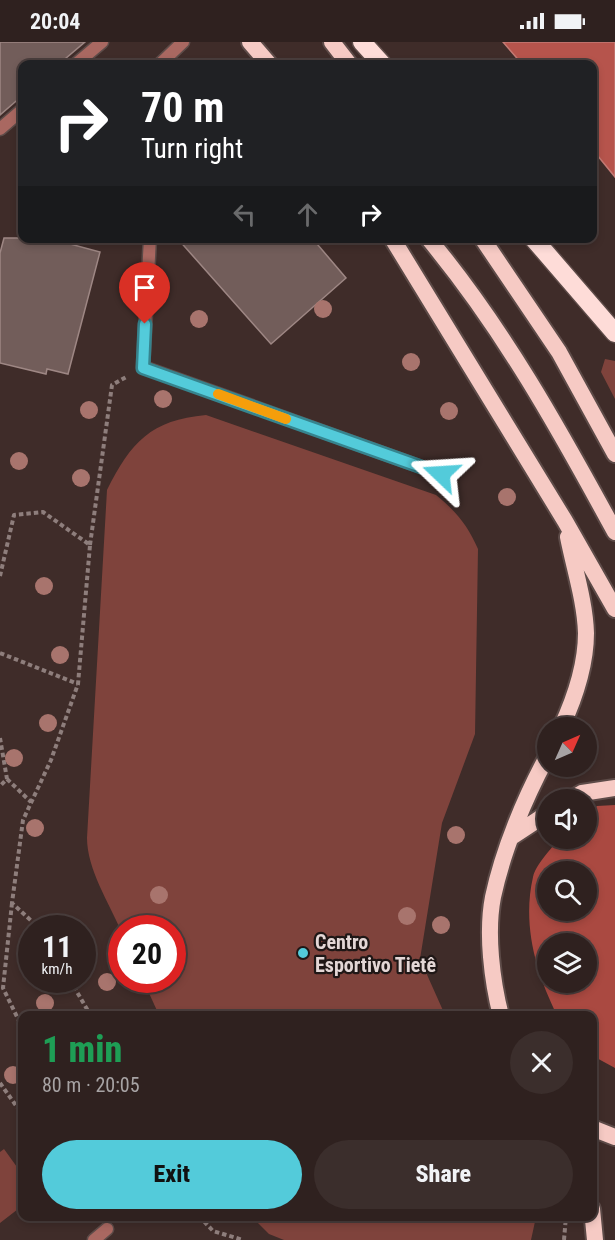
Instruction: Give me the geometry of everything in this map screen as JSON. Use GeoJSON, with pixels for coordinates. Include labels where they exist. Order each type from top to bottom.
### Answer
{"type":"FeatureCollection","features":[{"type":"Feature","properties":{"kind":"highway"},"geometry":{"type":"LineString","coordinates":[[250,42],[266,60]]}},
{"type":"Feature","properties":{"kind":"highway"},"geometry":{"type":"LineString","coordinates":[[332,42],[346,60]]}},
{"type":"Feature","properties":{"kind":"highway"},"geometry":{"type":"LineString","coordinates":[[362,42],[378,60]]}},
{"type":"Feature","properties":{"kind":"highway"},"geometry":{"type":"LineString","coordinates":[[395,243],[565,521],[615,609]]}},
{"type":"Feature","properties":{"kind":"highway"},"geometry":{"type":"LineString","coordinates":[[432,243],[464,282],[520,364],[615,532]]}},
{"type":"Feature","properties":{"kind":"highway"},"geometry":{"type":"LineString","coordinates":[[485,243],[559,352],[615,454]]}},
{"type":"Feature","properties":{"kind":"highway"},"geometry":{"type":"LineString","coordinates":[[537,243],[615,333]]}},
{"type":"Feature","properties":{"kind":"highway"},"geometry":{"type":"LineString","coordinates":[[565,521],[581,597],[586,634],[574,699],[566,717]]}},
{"type":"Feature","properties":{"kind":"highway"},"geometry":{"type":"LineString","coordinates":[[500,1011],[495,991],[491,951],[493,898],[527,793],[537,775]]}},
{"type":"Feature","properties":{"kind":"highway"},"geometry":{"type":"LineString","coordinates":[[597,791],[615,788]]}},
{"type":"Feature","properties":{"kind":"highway"},"geometry":{"type":"LineString","coordinates":[[513,836],[537,820]]}},
{"type":"Feature","properties":{"kind":"highway"},"geometry":{"type":"LineString","coordinates":[[597,1130],[615,1137]]}},
{"type":"Feature","properties":{"kind":"highway"},"geometry":{"type":"LineString","coordinates":[[593,1221],[595,1240]]}},
{"type":"Feature","properties":{"kind":"lane"},"geometry":{"type":"LineString","coordinates":[[81,60],[102,42]]}},
{"type":"Feature","properties":{"kind":"lane"},"geometry":{"type":"LineString","coordinates":[[164,60],[183,42]]}},
{"type":"Feature","properties":{"kind":"lane"},"geometry":{"type":"LineString","coordinates":[[0,129],[18,113]]}},
{"type":"Feature","properties":{"kind":"lane"},"geometry":{"type":"LineString","coordinates":[[150,243],[143,368],[441,474]]}},
{"type":"Feature","properties":{"kind":"lane"},"geometry":{"type":"LineString","coordinates":[[94,1240],[107,1229]]}},
{"type":"Feature","properties":{"kind":"path"},"geometry":{"type":"LineString","coordinates":[[18,1019],[3,988],[23,820],[51,760],[78,684],[90,545],[112,385],[143,368]]}},
{"type":"Feature","properties":{"kind":"path"},"geometry":{"type":"LineString","coordinates":[[0,576],[14,515],[44,512],[90,545]]}},
{"type":"Feature","properties":{"kind":"path"},"geometry":{"type":"LineString","coordinates":[[0,652],[78,684]]}},
{"type":"Feature","properties":{"kind":"path"},"geometry":{"type":"LineString","coordinates":[[0,738],[7,779],[31,802]]}},
{"type":"Feature","properties":{"kind":"path"},"geometry":{"type":"LineString","coordinates":[[0,786],[7,779]]}},
{"type":"Feature","properties":{"kind":"path"},"geometry":{"type":"LineString","coordinates":[[12,903],[25,915]]}},
{"type":"Feature","properties":{"kind":"path"},"geometry":{"type":"LineString","coordinates":[[78,993],[88,1011]]}},
{"type":"Feature","properties":{"kind":"path"},"geometry":{"type":"LineString","coordinates":[[0,1083],[18,1108]]}},
{"type":"Feature","properties":{"kind":"path"},"geometry":{"type":"LineString","coordinates":[[204,1221],[213,1231],[243,1240]]}},
{"type":"Feature","properties":{"kind":"path"},"geometry":{"type":"LineString","coordinates":[[564,1240],[566,1221]]}},
{"type":"Feature","properties":{"kind":"shaded area"},"geometry":{"type":"Polygon","coordinates":[[[503,42],[615,42],[615,177],[597,155],[597,60],[519,60],[503,42]]]}},
{"type":"Feature","properties":{"kind":"shaded area"},"geometry":{"type":"Polygon","coordinates":[[[605,359],[615,361],[615,399],[601,372],[605,359]]]}},
{"type":"Feature","properties":{"kind":"shaded area"},"geometry":{"type":"Polygon","coordinates":[[[206,415],[436,495],[461,519],[478,549],[475,734],[442,823],[420,959],[443,1011],[157,1011],[149,993],[186,993],[186,915],[114,915],[95,874],[87,838],[107,490],[134,446],[157,428],[171,422],[206,415]]]}},
{"type":"Feature","properties":{"kind":"shaded area"},"geometry":{"type":"Polygon","coordinates":[[[615,805],[615,1068],[597,1058],[597,1011],[555,1011],[547,993],[597,993],[597,933],[537,933],[537,966],[530,931],[530,895],[537,867],[537,921],[597,921],[597,861],[541,861],[551,849],[597,849],[597,806],[615,805]]]}},
{"type":"Feature","properties":{"kind":"shaded area"},"geometry":{"type":"Polygon","coordinates":[[[4,1149],[18,1168],[18,1209],[0,1223],[0,1152],[4,1149]]]}},
{"type":"Feature","properties":{"kind":"shaded area"},"geometry":{"type":"Polygon","coordinates":[[[256,1221],[535,1221],[531,1240],[284,1240],[269,1234],[256,1221]]]}},
{"type":"Feature","properties":{"kind":"building"},"geometry":{"type":"Polygon","coordinates":[[[0,42],[85,42],[64,60],[18,60],[18,99],[0,115],[0,42]]]}},
{"type":"Feature","properties":{"kind":"building"},"geometry":{"type":"Polygon","coordinates":[[[4,238],[18,238],[18,243],[67,243],[100,252],[68,374],[47,369],[46,374],[0,363],[0,253],[4,238]]]}},
{"type":"Feature","properties":{"kind":"building"},"geometry":{"type":"Polygon","coordinates":[[[181,243],[316,243],[346,278],[271,344],[181,243]]]}},
{"type":"Feature","properties":{"kind":"slow traffic"},"geometry":{"type":"LineString","coordinates":[[218,394],[286,419]]}},
{"type":"Feature","properties":{"kind":"place","name":"Centro Esportivo Tietê"},"geometry":{"type":"Point","coordinates":[303,953]}},
{"type":"Feature","properties":{"kind":"route"},"geometry":{"type":"LineString","coordinates":[[145,324],[143,368],[441,474]]}}]}
